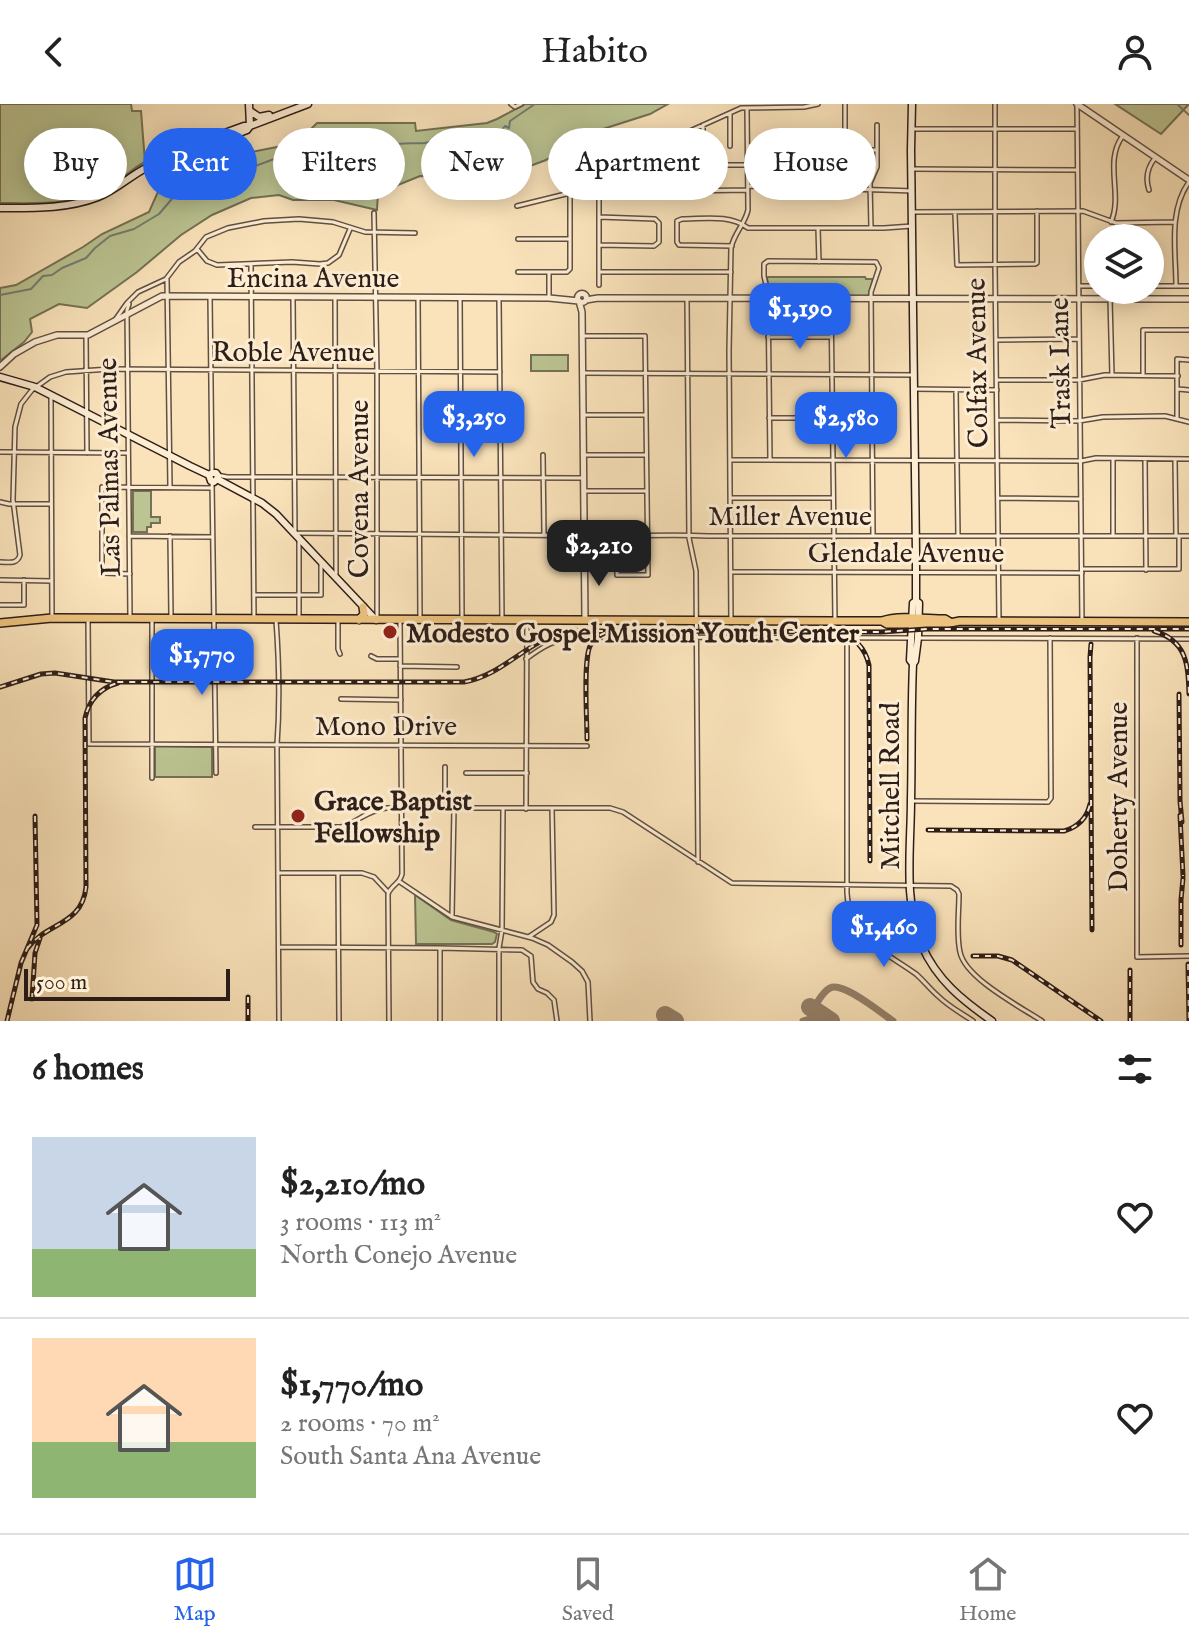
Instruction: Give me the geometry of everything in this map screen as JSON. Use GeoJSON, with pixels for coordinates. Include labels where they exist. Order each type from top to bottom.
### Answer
{"type":"FeatureCollection","features":[{"type":"Feature","properties":{"kind":"main road"},"geometry":{"type":"LineString","coordinates":[[0,208],[55,207],[95,198],[147,167],[308,104]]}},
{"type":"Feature","properties":{"kind":"main road","name":"Mitchell Road"},"geometry":{"type":"LineString","coordinates":[[912,104],[916,601],[919,603],[911,702],[912,911],[922,946],[935,970],[959,997],[992,1021]]}},
{"type":"Feature","properties":{"kind":"main road"},"geometry":{"type":"LineString","coordinates":[[249,108],[261,117],[290,107],[294,109]]}},
{"type":"Feature","properties":{"kind":"main road"},"geometry":{"type":"LineString","coordinates":[[249,108],[250,126]]}},
{"type":"Feature","properties":{"kind":"main road"},"geometry":{"type":"LineString","coordinates":[[1,378],[35,387],[252,498],[276,514],[376,620]]}},
{"type":"Feature","properties":{"kind":"main road"},"geometry":{"type":"LineString","coordinates":[[366,610],[375,614],[379,607]]}},
{"type":"Feature","properties":{"kind":"main road"},"geometry":{"type":"LineString","coordinates":[[359,620],[366,610]]}},
{"type":"Feature","properties":{"kind":"main road"},"geometry":{"type":"LineString","coordinates":[[0,623],[52,618],[882,621],[887,624],[916,621],[945,624],[999,621],[1189,622]]}},
{"type":"Feature","properties":{"kind":"street"},"geometry":{"type":"LineString","coordinates":[[513,106],[521,104]]}},
{"type":"Feature","properties":{"kind":"street"},"geometry":{"type":"LineString","coordinates":[[696,128],[730,112],[747,108],[810,107],[818,104]]}},
{"type":"Feature","properties":{"kind":"street"},"geometry":{"type":"LineString","coordinates":[[845,104],[845,128]]}},
{"type":"Feature","properties":{"kind":"street","name":"Colfax Avenue"},"geometry":{"type":"LineString","coordinates":[[995,104],[999,621]]}},
{"type":"Feature","properties":{"kind":"street"},"geometry":{"type":"LineString","coordinates":[[1077,104],[1189,181],[1179,200],[1175,222],[1176,286]]}},
{"type":"Feature","properties":{"kind":"street","name":"Trask Lane"},"geometry":{"type":"LineString","coordinates":[[1077,104],[1082,622]]}},
{"type":"Feature","properties":{"kind":"street"},"geometry":{"type":"LineString","coordinates":[[747,108],[748,128]]}},
{"type":"Feature","properties":{"kind":"street"},"geometry":{"type":"LineString","coordinates":[[730,112],[730,146]]}},
{"type":"Feature","properties":{"kind":"street"},"geometry":{"type":"LineString","coordinates":[[876,170],[877,125]]}},
{"type":"Feature","properties":{"kind":"street"},"geometry":{"type":"LineString","coordinates":[[911,129],[1076,129]]}},
{"type":"Feature","properties":{"kind":"street"},"geometry":{"type":"LineString","coordinates":[[1111,222],[1115,209],[1114,152],[1123,136]]}},
{"type":"Feature","properties":{"kind":"street"},"geometry":{"type":"LineString","coordinates":[[1149,190],[1148,171],[1155,158]]}},
{"type":"Feature","properties":{"kind":"street"},"geometry":{"type":"LineString","coordinates":[[744,165],[681,165],[676,169],[679,191],[744,188]]}},
{"type":"Feature","properties":{"kind":"street"},"geometry":{"type":"LineString","coordinates":[[912,169],[1077,170]]}},
{"type":"Feature","properties":{"kind":"street"},"geometry":{"type":"LineString","coordinates":[[876,190],[912,191]]}},
{"type":"Feature","properties":{"kind":"street"},"geometry":{"type":"LineString","coordinates":[[517,206],[548,198]]}},
{"type":"Feature","properties":{"kind":"street"},"geometry":{"type":"LineString","coordinates":[[518,272],[570,270],[570,200]]}},
{"type":"Feature","properties":{"kind":"street"},"geometry":{"type":"LineString","coordinates":[[599,200],[599,285]]}},
{"type":"Feature","properties":{"kind":"street"},"geometry":{"type":"LineString","coordinates":[[731,621],[729,375],[732,246],[748,210],[748,200]]}},
{"type":"Feature","properties":{"kind":"street"},"geometry":{"type":"LineString","coordinates":[[870,200],[871,228]]}},
{"type":"Feature","properties":{"kind":"street"},"geometry":{"type":"LineString","coordinates":[[955,212],[956,264],[995,265],[1037,264],[1037,211]]}},
{"type":"Feature","properties":{"kind":"street"},"geometry":{"type":"LineString","coordinates":[[912,212],[1078,211],[1092,213],[1111,222],[1175,222]]}},
{"type":"Feature","properties":{"kind":"street","name":"Covena Avenue"},"geometry":{"type":"LineString","coordinates":[[374,213],[379,607],[376,620]]}},
{"type":"Feature","properties":{"kind":"street"},"geometry":{"type":"LineString","coordinates":[[599,217],[655,219],[659,223],[659,242],[656,245],[599,245]]}},
{"type":"Feature","properties":{"kind":"street"},"geometry":{"type":"LineString","coordinates":[[114,320],[142,289],[166,279],[205,238],[233,226],[294,218],[335,222],[374,233],[415,233]]}},
{"type":"Feature","properties":{"kind":"street"},"geometry":{"type":"LineString","coordinates":[[732,246],[679,245],[678,220],[728,218],[748,228],[912,226]]}},
{"type":"Feature","properties":{"kind":"street"},"geometry":{"type":"LineString","coordinates":[[197,249],[213,264],[328,263],[341,253],[350,228]]}},
{"type":"Feature","properties":{"kind":"street"},"geometry":{"type":"LineString","coordinates":[[818,228],[819,262]]}},
{"type":"Feature","properties":{"kind":"street"},"geometry":{"type":"LineString","coordinates":[[518,239],[571,239]]}},
{"type":"Feature","properties":{"kind":"street"},"geometry":{"type":"LineString","coordinates":[[770,460],[768,299],[764,266],[768,261],[875,261],[879,268],[872,285],[871,299],[873,536]]}},
{"type":"Feature","properties":{"kind":"street"},"geometry":{"type":"LineString","coordinates":[[251,265],[254,619]]}},
{"type":"Feature","properties":{"kind":"street"},"geometry":{"type":"LineString","coordinates":[[549,272],[549,298]]}},
{"type":"Feature","properties":{"kind":"street"},"geometry":{"type":"LineString","coordinates":[[599,272],[731,272]]}},
{"type":"Feature","properties":{"kind":"street"},"geometry":{"type":"LineString","coordinates":[[166,279],[170,487]]}},
{"type":"Feature","properties":{"kind":"street"},"geometry":{"type":"LineString","coordinates":[[1079,286],[1084,286]]}},
{"type":"Feature","properties":{"kind":"street"},"geometry":{"type":"LineString","coordinates":[[1164,286],[1189,286]]}},
{"type":"Feature","properties":{"kind":"street","name":"Encina Avenue"},"geometry":{"type":"LineString","coordinates":[[86,335],[159,297],[168,296],[1084,299]]}},
{"type":"Feature","properties":{"kind":"street"},"geometry":{"type":"LineString","coordinates":[[210,296],[216,773]]}},
{"type":"Feature","properties":{"kind":"street"},"geometry":{"type":"LineString","coordinates":[[293,297],[299,620]]}},
{"type":"Feature","properties":{"kind":"street"},"geometry":{"type":"LineString","coordinates":[[335,297],[336,578]]}},
{"type":"Feature","properties":{"kind":"street"},"geometry":{"type":"LineString","coordinates":[[418,297],[420,620]]}},
{"type":"Feature","properties":{"kind":"street"},"geometry":{"type":"LineString","coordinates":[[460,297],[462,620]]}},
{"type":"Feature","properties":{"kind":"street"},"geometry":{"type":"LineString","coordinates":[[499,297],[502,620]]}},
{"type":"Feature","properties":{"kind":"street"},"geometry":{"type":"LineString","coordinates":[[582,299],[585,621]]}},
{"type":"Feature","properties":{"kind":"street"},"geometry":{"type":"LineString","coordinates":[[687,299],[689,535],[696,571],[698,862]]}},
{"type":"Feature","properties":{"kind":"street"},"geometry":{"type":"LineString","coordinates":[[831,299],[835,621]]}},
{"type":"Feature","properties":{"kind":"street","name":"Encina Avenue"},"geometry":{"type":"LineString","coordinates":[[1164,299],[1189,299]]}},
{"type":"Feature","properties":{"kind":"street","name":"Las Palmas Avenue"},"geometry":{"type":"LineString","coordinates":[[128,303],[130,619]]}},
{"type":"Feature","properties":{"kind":"street"},"geometry":{"type":"LineString","coordinates":[[1110,304],[1112,375]]}},
{"type":"Feature","properties":{"kind":"street"},"geometry":{"type":"LineString","coordinates":[[1143,375],[1143,330],[1189,330]]}},
{"type":"Feature","properties":{"kind":"street"},"geometry":{"type":"LineString","coordinates":[[0,367],[21,349],[43,339],[66,334],[86,335],[87,453]]}},
{"type":"Feature","properties":{"kind":"street"},"geometry":{"type":"LineString","coordinates":[[582,336],[645,336],[648,575],[617,575],[617,536]]}},
{"type":"Feature","properties":{"kind":"street"},"geometry":{"type":"LineString","coordinates":[[768,337],[831,337]]}},
{"type":"Feature","properties":{"kind":"street"},"geometry":{"type":"LineString","coordinates":[[996,340],[1079,339]]}},
{"type":"Feature","properties":{"kind":"street"},"geometry":{"type":"LineString","coordinates":[[1177,419],[1177,359],[1189,360]]}},
{"type":"Feature","properties":{"kind":"street","name":"Roble Avenue"},"geometry":{"type":"LineString","coordinates":[[35,387],[55,375],[128,369],[500,372]]}},
{"type":"Feature","properties":{"kind":"street"},"geometry":{"type":"LineString","coordinates":[[582,373],[914,375]]}},
{"type":"Feature","properties":{"kind":"street"},"geometry":{"type":"LineString","coordinates":[[997,380],[1079,380],[1112,375],[1178,376]]}},
{"type":"Feature","properties":{"kind":"street"},"geometry":{"type":"LineString","coordinates":[[0,562],[14,562],[20,555],[13,504],[13,453],[17,414],[35,387]]}},
{"type":"Feature","properties":{"kind":"street"},"geometry":{"type":"LineString","coordinates":[[914,389],[997,390]]}},
{"type":"Feature","properties":{"kind":"street"},"geometry":{"type":"LineString","coordinates":[[1178,389],[1189,390]]}},
{"type":"Feature","properties":{"kind":"street"},"geometry":{"type":"LineString","coordinates":[[956,391],[958,535]]}},
{"type":"Feature","properties":{"kind":"street"},"geometry":{"type":"LineString","coordinates":[[51,396],[52,618]]}},
{"type":"Feature","properties":{"kind":"street"},"geometry":{"type":"LineString","coordinates":[[583,415],[646,415]]}},
{"type":"Feature","properties":{"kind":"street"},"geometry":{"type":"LineString","coordinates":[[997,420],[1079,421],[1103,417],[1165,416],[1189,422]]}},
{"type":"Feature","properties":{"kind":"street"},"geometry":{"type":"LineString","coordinates":[[769,418],[832,418]]}},
{"type":"Feature","properties":{"kind":"street"},"geometry":{"type":"LineString","coordinates":[[0,452],[128,453]]}},
{"type":"Feature","properties":{"kind":"street"},"geometry":{"type":"LineString","coordinates":[[543,455],[544,534]]}},
{"type":"Feature","properties":{"kind":"street"},"geometry":{"type":"LineString","coordinates":[[583,455],[646,455]]}},
{"type":"Feature","properties":{"kind":"street"},"geometry":{"type":"LineString","coordinates":[[1113,458],[1113,536]]}},
{"type":"Feature","properties":{"kind":"street"},"geometry":{"type":"LineString","coordinates":[[1145,459],[1146,570]]}},
{"type":"Feature","properties":{"kind":"street"},"geometry":{"type":"LineString","coordinates":[[1175,459],[1178,536]]}},
{"type":"Feature","properties":{"kind":"street"},"geometry":{"type":"LineString","coordinates":[[730,460],[1189,459]]}},
{"type":"Feature","properties":{"kind":"street"},"geometry":{"type":"LineString","coordinates":[[130,574],[103,573],[103,486],[170,487],[213,478],[252,477],[583,478]]}},
{"type":"Feature","properties":{"kind":"street"},"geometry":{"type":"LineString","coordinates":[[584,491],[647,491]]}},
{"type":"Feature","properties":{"kind":"street"},"geometry":{"type":"LineString","coordinates":[[730,498],[833,498]]}},
{"type":"Feature","properties":{"kind":"street"},"geometry":{"type":"LineString","coordinates":[[998,498],[1081,499]]}},
{"type":"Feature","properties":{"kind":"street"},"geometry":{"type":"LineString","coordinates":[[0,502],[51,504]]}},
{"type":"Feature","properties":{"kind":"street","name":"Miller Avenue"},"geometry":{"type":"LineString","coordinates":[[297,535],[1189,536]]}},
{"type":"Feature","properties":{"kind":"street"},"geometry":{"type":"LineString","coordinates":[[129,536],[212,537]]}},
{"type":"Feature","properties":{"kind":"street"},"geometry":{"type":"LineString","coordinates":[[170,536],[171,619]]}},
{"type":"Feature","properties":{"kind":"street","name":"Glendale Avenue"},"geometry":{"type":"LineString","coordinates":[[731,572],[1179,569],[1178,536]]}},
{"type":"Feature","properties":{"kind":"street"},"geometry":{"type":"LineString","coordinates":[[254,595],[321,595],[321,562]]}},
{"type":"Feature","properties":{"kind":"street"},"geometry":{"type":"LineString","coordinates":[[0,580],[52,581]]}},
{"type":"Feature","properties":{"kind":"street"},"geometry":{"type":"LineString","coordinates":[[0,605],[24,605],[24,580]]}},
{"type":"Feature","properties":{"kind":"street","name":"Mono Drive"},"geometry":{"type":"LineString","coordinates":[[88,619],[89,744],[587,746]]}},
{"type":"Feature","properties":{"kind":"street"},"geometry":{"type":"LineString","coordinates":[[152,619],[152,778]]}},
{"type":"Feature","properties":{"kind":"street"},"geometry":{"type":"LineString","coordinates":[[276,620],[279,1021]]}},
{"type":"Feature","properties":{"kind":"street"},"geometry":{"type":"LineString","coordinates":[[338,620],[340,654]]}},
{"type":"Feature","properties":{"kind":"street"},"geometry":{"type":"LineString","coordinates":[[389,1021],[389,892],[400,882],[402,874],[400,620]]}},
{"type":"Feature","properties":{"kind":"street"},"geometry":{"type":"LineString","coordinates":[[526,809],[527,620]]}},
{"type":"Feature","properties":{"kind":"street"},"geometry":{"type":"LineString","coordinates":[[526,659],[548,644],[568,637],[1189,639]]}},
{"type":"Feature","properties":{"kind":"street"},"geometry":{"type":"LineString","coordinates":[[847,637],[847,884],[850,912],[865,938],[973,1021]]}},
{"type":"Feature","properties":{"kind":"street"},"geometry":{"type":"LineString","coordinates":[[911,801],[1048,802],[1051,798],[1050,638]]}},
{"type":"Feature","properties":{"kind":"street","name":"Doherty Avenue"},"geometry":{"type":"LineString","coordinates":[[1137,638],[1137,957],[1189,956]]}},
{"type":"Feature","properties":{"kind":"street"},"geometry":{"type":"LineString","coordinates":[[371,656],[400,659]]}},
{"type":"Feature","properties":{"kind":"street"},"geometry":{"type":"LineString","coordinates":[[400,666],[457,667]]}},
{"type":"Feature","properties":{"kind":"street"},"geometry":{"type":"LineString","coordinates":[[341,699],[401,700]]}},
{"type":"Feature","properties":{"kind":"street"},"geometry":{"type":"LineString","coordinates":[[445,767],[445,808]]}},
{"type":"Feature","properties":{"kind":"street"},"geometry":{"type":"LineString","coordinates":[[466,773],[527,773]]}},
{"type":"Feature","properties":{"kind":"street"},"geometry":{"type":"LineString","coordinates":[[255,827],[341,827],[375,809],[604,807],[620,810],[727,881],[737,884],[951,886],[959,894],[959,946],[965,965],[974,976],[1042,1021]]}},
{"type":"Feature","properties":{"kind":"street"},"geometry":{"type":"LineString","coordinates":[[452,917],[454,808]]}},
{"type":"Feature","properties":{"kind":"street"},"geometry":{"type":"LineString","coordinates":[[529,937],[551,922],[554,916],[552,808]]}},
{"type":"Feature","properties":{"kind":"street"},"geometry":{"type":"LineString","coordinates":[[499,1021],[503,809]]}},
{"type":"Feature","properties":{"kind":"street"},"geometry":{"type":"LineString","coordinates":[[278,873],[362,873],[370,875],[389,892]]}},
{"type":"Feature","properties":{"kind":"street"},"geometry":{"type":"LineString","coordinates":[[338,873],[339,1021]]}},
{"type":"Feature","properties":{"kind":"street"},"geometry":{"type":"LineString","coordinates":[[400,882],[452,917],[529,937],[548,945],[572,962],[583,973],[590,989],[590,1021]]}},
{"type":"Feature","properties":{"kind":"street"},"geometry":{"type":"LineString","coordinates":[[279,947],[522,950],[531,956],[532,979],[536,986],[554,1000],[557,1021]]}},
{"type":"Feature","properties":{"kind":"street"},"geometry":{"type":"LineString","coordinates":[[440,948],[440,1021]]}},
{"type":"Feature","properties":{"kind":"green space"},"geometry":{"type":"Polygon","coordinates":[[[0,104],[131,104],[132,111],[141,111],[143,163],[127,174],[127,128],[24,128],[24,200],[69,200],[0,203],[0,104]]]}},
{"type":"Feature","properties":{"kind":"green space"},"geometry":{"type":"Polygon","coordinates":[[[525,104],[668,104],[650,114],[606,128],[548,128],[548,159],[532,165],[532,128],[443,128],[497,119],[525,104]]]}},
{"type":"Feature","properties":{"kind":"green space"},"geometry":{"type":"Polygon","coordinates":[[[1115,104],[1188,104],[1188,105],[1161,134],[1115,104]]]}},
{"type":"Feature","properties":{"kind":"green space"},"geometry":{"type":"Polygon","coordinates":[[[317,123],[415,123],[416,131],[421,130],[421,176],[405,182],[405,128],[312,128],[317,123]]]}},
{"type":"Feature","properties":{"kind":"green space"},"geometry":{"type":"Polygon","coordinates":[[[273,148],[273,196],[257,197],[257,151],[273,148]]]}},
{"type":"Feature","properties":{"kind":"green space"},"geometry":{"type":"Polygon","coordinates":[[[154,200],[246,200],[212,215],[181,235],[87,308],[59,304],[30,319],[32,332],[0,361],[0,288],[16,285],[102,234],[149,212],[154,200]]]}},
{"type":"Feature","properties":{"kind":"green space"},"geometry":{"type":"Polygon","coordinates":[[[334,200],[378,200],[377,210],[334,200]]]}},
{"type":"Feature","properties":{"kind":"green space"},"geometry":{"type":"Polygon","coordinates":[[[768,277],[873,279],[868,297],[770,296],[768,277]]]}},
{"type":"Feature","properties":{"kind":"green space"},"geometry":{"type":"Polygon","coordinates":[[[531,355],[568,355],[568,371],[531,371],[531,355]]]}},
{"type":"Feature","properties":{"kind":"green space"},"geometry":{"type":"Polygon","coordinates":[[[133,491],[151,491],[151,517],[160,517],[160,523],[151,523],[147,532],[133,532],[133,491]]]}},
{"type":"Feature","properties":{"kind":"green space"},"geometry":{"type":"Polygon","coordinates":[[[155,746],[212,747],[212,777],[155,777],[155,746]]]}},
{"type":"Feature","properties":{"kind":"green space"},"geometry":{"type":"Polygon","coordinates":[[[415,895],[451,920],[494,932],[497,934],[495,942],[416,944],[415,895]]]}},
{"type":"Feature","properties":{"kind":"waterway"},"geometry":{"type":"LineString","coordinates":[[0,295],[31,289],[43,276],[52,275],[86,258],[110,236],[134,229],[159,214],[177,193],[191,185],[274,159],[294,165],[308,159],[364,156],[383,152],[398,144],[425,143],[448,136],[487,137],[500,132],[505,126],[509,128],[510,121],[535,104]]}},
{"type":"Feature","properties":{"kind":"waterway"},"geometry":{"type":"LineString","coordinates":[[1177,104],[1189,115]]}},
{"type":"Feature","properties":{"kind":"taxiway"},"geometry":{"type":"LineString","coordinates":[[813,1009],[825,992],[836,987],[852,993],[893,1021]]}},
{"type":"Feature","properties":{"kind":"taxiway"},"geometry":{"type":"LineString","coordinates":[[803,1021],[823,1015]]}},
{"type":"Feature","properties":{"kind":"taxiway"},"geometry":{"type":"LineString","coordinates":[[668,1021],[673,1021]]}},
{"type":"Feature","properties":{"kind":"runway"},"geometry":{"type":"LineString","coordinates":[[810,1007],[831,1021]]}},
{"type":"Feature","properties":{"kind":"runway"},"geometry":{"type":"LineString","coordinates":[[665,1015],[675,1021]]}},
{"type":"Feature","properties":{"kind":"railway"},"geometry":{"type":"LineString","coordinates":[[0,687],[41,674],[55,673],[114,682],[464,682],[492,672],[543,641],[572,631],[1189,629]]}},
{"type":"Feature","properties":{"kind":"railway"},"geometry":{"type":"LineString","coordinates":[[587,739],[588,654],[596,638],[611,631]]}},
{"type":"Feature","properties":{"kind":"railway"},"geometry":{"type":"LineString","coordinates":[[1154,631],[1173,641],[1184,655],[1189,694]]}},
{"type":"Feature","properties":{"kind":"railway"},"geometry":{"type":"LineString","coordinates":[[838,633],[858,644],[869,665],[870,861]]}},
{"type":"Feature","properties":{"kind":"railway"},"geometry":{"type":"LineString","coordinates":[[1091,644],[1092,930]]}},
{"type":"Feature","properties":{"kind":"railway"},"geometry":{"type":"LineString","coordinates":[[27,949],[44,933],[71,917],[83,900],[86,887],[85,718],[96,696],[118,683]]}},
{"type":"Feature","properties":{"kind":"railway"},"geometry":{"type":"LineString","coordinates":[[1179,694],[1182,822]]}},
{"type":"Feature","properties":{"kind":"railway"},"geometry":{"type":"LineString","coordinates":[[928,830],[1064,831],[1081,821],[1090,804]]}},
{"type":"Feature","properties":{"kind":"railway"},"geometry":{"type":"LineString","coordinates":[[1180,815],[1183,876]]}},
{"type":"Feature","properties":{"kind":"railway"},"geometry":{"type":"LineString","coordinates":[[7,1021],[21,963],[37,925],[35,816]]}},
{"type":"Feature","properties":{"kind":"railway"},"geometry":{"type":"LineString","coordinates":[[1181,945],[1183,878]]}},
{"type":"Feature","properties":{"kind":"railway"},"geometry":{"type":"LineString","coordinates":[[32,999],[35,953],[40,938]]}},
{"type":"Feature","properties":{"kind":"railway"},"geometry":{"type":"LineString","coordinates":[[973,956],[998,956],[1012,960],[1101,1021]]}},
{"type":"Feature","properties":{"kind":"railway"},"geometry":{"type":"LineString","coordinates":[[1188,964],[1189,1021]]}},
{"type":"Feature","properties":{"kind":"railway"},"geometry":{"type":"LineString","coordinates":[[1130,970],[1130,1021]]}},
{"type":"Feature","properties":{"kind":"railway"},"geometry":{"type":"LineString","coordinates":[[248,997],[248,1021]]}},
{"type":"Feature","properties":{"kind":"place","name":"Modesto Gospel Mission Youth Center"},"geometry":{"type":"Point","coordinates":[390,632]}},
{"type":"Feature","properties":{"kind":"place","name":"Grace Baptist Fellowship"},"geometry":{"type":"Point","coordinates":[298,816]}}]}
